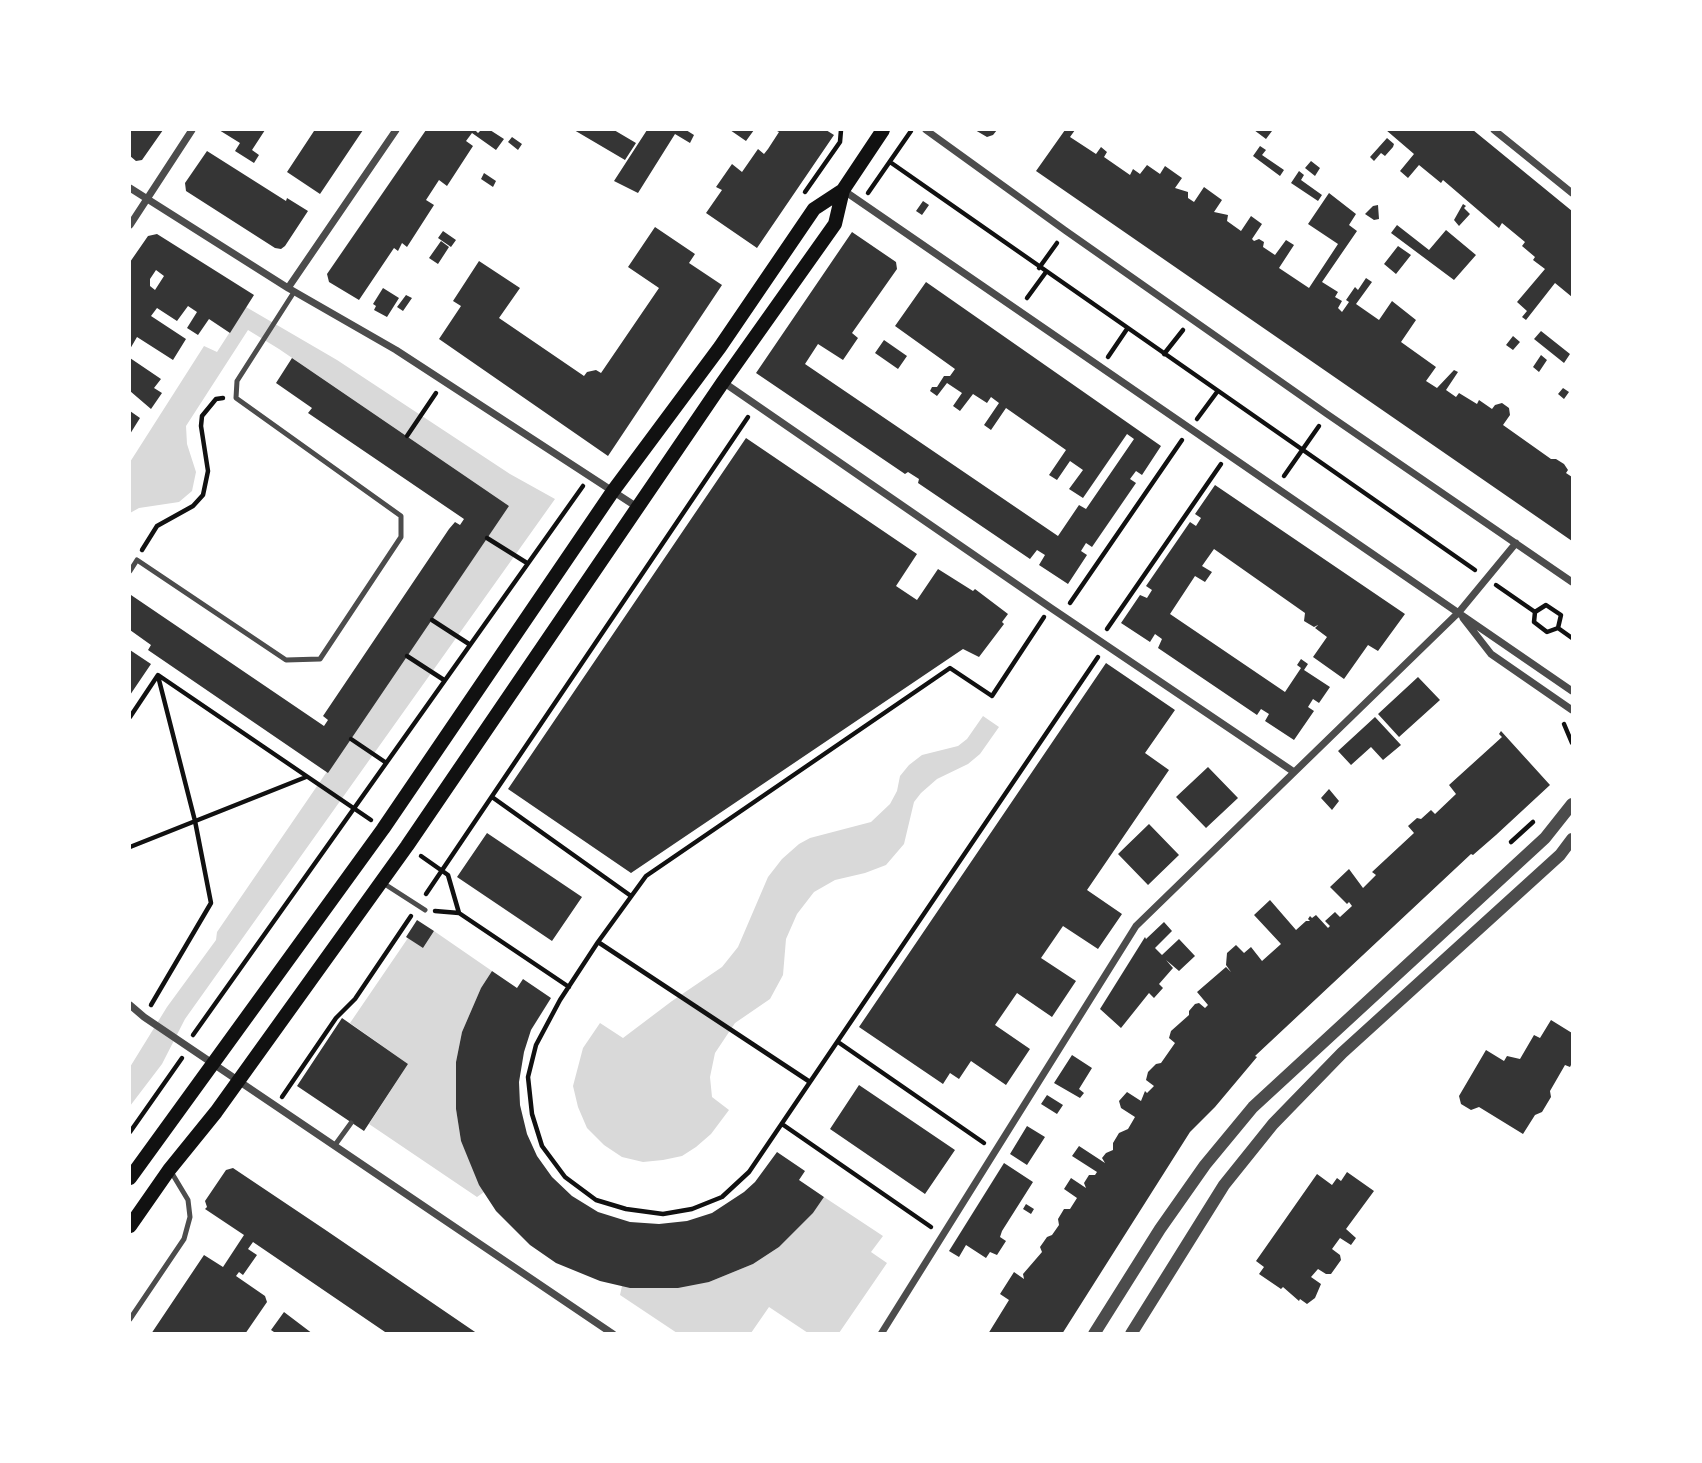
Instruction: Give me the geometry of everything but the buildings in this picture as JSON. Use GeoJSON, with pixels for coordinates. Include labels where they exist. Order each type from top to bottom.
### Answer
{"type":"FeatureCollection","features":[{"type":"Feature","properties":{"kind":"main road"},"geometry":{"type":"LineString","coordinates":[[130,1226],[381,881],[723,382],[835,224],[842,190],[879,131]]}},
{"type":"Feature","properties":{"kind":"main road"},"geometry":{"type":"LineString","coordinates":[[130,1178],[383,829],[613,491],[720,347],[814,209],[842,190]]}},
{"type":"Feature","properties":{"kind":"street"},"geometry":{"type":"LineString","coordinates":[[130,225],[192,130]]}},
{"type":"Feature","properties":{"kind":"street"},"geometry":{"type":"LineString","coordinates":[[291,290],[396,130]]}},
{"type":"Feature","properties":{"kind":"street"},"geometry":{"type":"LineString","coordinates":[[926,130],[1191,319],[1573,582]]}},
{"type":"Feature","properties":{"kind":"street"},"geometry":{"type":"LineString","coordinates":[[1494,130],[1573,193]]}},
{"type":"Feature","properties":{"kind":"street"},"geometry":{"type":"LineString","coordinates":[[130,188],[291,290],[397,350],[638,508]]}},
{"type":"Feature","properties":{"kind":"street"},"geometry":{"type":"LineString","coordinates":[[842,190],[1573,691]]}},
{"type":"Feature","properties":{"kind":"street"},"geometry":{"type":"LineString","coordinates":[[723,382],[1294,772]]}},
{"type":"Feature","properties":{"kind":"street"},"geometry":{"type":"LineString","coordinates":[[881,1334],[1136,926],[1459,612],[1516,543]]}},
{"type":"Feature","properties":{"kind":"street"},"geometry":{"type":"LineString","coordinates":[[1459,612],[1491,654],[1573,710]]}},
{"type":"Feature","properties":{"kind":"street"},"geometry":{"type":"LineString","coordinates":[[1094,1334],[1160,1229],[1205,1165],[1253,1107],[1545,838],[1573,804]]}},
{"type":"Feature","properties":{"kind":"street"},"geometry":{"type":"LineString","coordinates":[[1131,1334],[1223,1185],[1273,1124],[1342,1053],[1552,862],[1573,839]]}},
{"type":"Feature","properties":{"kind":"street"},"geometry":{"type":"LineString","coordinates":[[130,1005],[613,1334]]}},
{"type":"Feature","properties":{"kind":"lane"},"geometry":{"type":"LineString","coordinates":[[130,571],[137,560],[286,660],[320,659],[401,537],[401,516],[236,398],[237,381],[281,312],[291,290]]}},
{"type":"Feature","properties":{"kind":"lane"},"geometry":{"type":"LineString","coordinates":[[381,881],[425,910]]}},
{"type":"Feature","properties":{"kind":"lane"},"geometry":{"type":"LineString","coordinates":[[335,1145],[351,1123]]}},
{"type":"Feature","properties":{"kind":"lane"},"geometry":{"type":"LineString","coordinates":[[130,1319],[184,1239],[190,1217],[188,1200],[169,1170]]}},
{"type":"Feature","properties":{"kind":"path"},"geometry":{"type":"LineString","coordinates":[[816,177],[840,142],[841,130]]}},
{"type":"Feature","properties":{"kind":"path"},"geometry":{"type":"LineString","coordinates":[[912,130],[890,162],[1535,611]]}},
{"type":"Feature","properties":{"kind":"path"},"geometry":{"type":"LineString","coordinates":[[1040,268],[1066,231]]}},
{"type":"Feature","properties":{"kind":"path"},"geometry":{"type":"LineString","coordinates":[[1018,310],[1046,272]]}},
{"type":"Feature","properties":{"kind":"path"},"geometry":{"type":"LineString","coordinates":[[1164,354],[1191,319]]}},
{"type":"Feature","properties":{"kind":"path"},"geometry":{"type":"LineString","coordinates":[[1100,367],[1127,329]]}},
{"type":"Feature","properties":{"kind":"path"},"geometry":{"type":"LineString","coordinates":[[407,436],[444,381]]}},
{"type":"Feature","properties":{"kind":"path"},"geometry":{"type":"LineString","coordinates":[[1062,615],[1217,392]]}},
{"type":"Feature","properties":{"kind":"path"},"geometry":{"type":"LineString","coordinates":[[137,560],[157,526],[193,506],[203,495],[208,471],[202,416],[216,399],[236,398]]}},
{"type":"Feature","properties":{"kind":"path"},"geometry":{"type":"LineString","coordinates":[[276,1105],[336,1018],[355,999],[757,405]]}},
{"type":"Feature","properties":{"kind":"path"},"geometry":{"type":"LineString","coordinates":[[1276,488],[1327,414]]}},
{"type":"Feature","properties":{"kind":"path"},"geometry":{"type":"LineString","coordinates":[[1051,608],[992,696],[950,668],[646,876],[554,1009],[536,1045],[528,1077],[532,1114],[542,1146],[565,1177],[596,1200],[626,1209],[663,1214],[692,1209],[722,1197],[748,1172],[1228,455]]}},
{"type":"Feature","properties":{"kind":"path"},"geometry":{"type":"LineString","coordinates":[[130,1132],[194,1030],[467,643],[590,476]]}},
{"type":"Feature","properties":{"kind":"path"},"geometry":{"type":"LineString","coordinates":[[487,538],[527,564]]}},
{"type":"Feature","properties":{"kind":"path"},"geometry":{"type":"LineString","coordinates":[[1535,611],[1546,605],[1561,615],[1559,628]]}},
{"type":"Feature","properties":{"kind":"path"},"geometry":{"type":"LineString","coordinates":[[1535,611],[1534,622],[1547,632],[1559,628]]}},
{"type":"Feature","properties":{"kind":"path"},"geometry":{"type":"LineString","coordinates":[[432,620],[467,643]]}},
{"type":"Feature","properties":{"kind":"path"},"geometry":{"type":"LineString","coordinates":[[1559,628],[1573,638]]}},
{"type":"Feature","properties":{"kind":"path"},"geometry":{"type":"LineString","coordinates":[[407,656],[442,679]]}},
{"type":"Feature","properties":{"kind":"path"},"geometry":{"type":"LineString","coordinates":[[130,717],[158,675]]}},
{"type":"Feature","properties":{"kind":"path"},"geometry":{"type":"LineString","coordinates":[[158,675],[351,806]]}},
{"type":"Feature","properties":{"kind":"path"},"geometry":{"type":"LineString","coordinates":[[146,1018],[211,903],[195,821],[158,675]]}},
{"type":"Feature","properties":{"kind":"path"},"geometry":{"type":"LineString","coordinates":[[351,739],[384,761]]}},
{"type":"Feature","properties":{"kind":"path"},"geometry":{"type":"LineString","coordinates":[[130,847],[307,776]]}},
{"type":"Feature","properties":{"kind":"path"},"geometry":{"type":"LineString","coordinates":[[492,797],[631,895]]}},
{"type":"Feature","properties":{"kind":"path"},"geometry":{"type":"LineString","coordinates":[[448,875],[459,913]]}},
{"type":"Feature","properties":{"kind":"path"},"geometry":{"type":"LineString","coordinates":[[425,910],[459,913],[569,986]]}},
{"type":"Feature","properties":{"kind":"path"},"geometry":{"type":"LineString","coordinates":[[598,942],[810,1082]]}},
{"type":"Feature","properties":{"kind":"path"},"geometry":{"type":"LineString","coordinates":[[838,1041],[994,1150]]}},
{"type":"Feature","properties":{"kind":"path"},"geometry":{"type":"LineString","coordinates":[[782,1124],[944,1235]]}},
{"type":"Feature","properties":{"kind":"shaded area"},"geometry":{"type":"Polygon","coordinates":[[[246,307],[337,360],[510,474],[555,499],[185,1019],[162,1064],[130,1106],[130,1067],[167,1007],[216,940],[217,932],[509,506],[248,330],[186,426],[187,444],[196,472],[192,491],[179,502],[139,508],[130,513],[130,462],[204,346],[217,352],[246,307]]]}},
{"type":"Feature","properties":{"kind":"shaded area"},"geometry":{"type":"Polygon","coordinates":[[[983,716],[999,727],[980,754],[968,764],[937,779],[921,793],[914,802],[904,844],[886,865],[835,880],[814,892],[797,914],[786,939],[783,975],[770,999],[735,1023],[715,1053],[710,1077],[712,1097],[729,1110],[711,1134],[682,1156],[663,1160],[643,1162],[622,1157],[604,1145],[587,1128],[573,1086],[583,1048],[600,1023],[623,1038],[722,967],[738,947],[768,877],[782,859],[810,838],[871,822],[890,804],[897,791],[900,776],[909,765],[922,755],[958,746],[967,739],[983,716]]]}},
{"type":"Feature","properties":{"kind":"shaded area"},"geometry":{"type":"Polygon","coordinates":[[[434,931],[492,971],[481,988],[462,1032],[456,1062],[456,1109],[461,1141],[484,1192],[477,1197],[369,1124],[408,1064],[350,1023],[408,938],[423,948],[434,931]]]}},
{"type":"Feature","properties":{"kind":"shaded area"},"geometry":{"type":"Polygon","coordinates":[[[824,1197],[883,1236],[871,1252],[887,1263],[839,1333],[808,1333],[769,1307],[751,1333],[677,1333],[620,1295],[622,1286],[709,1282],[753,1264],[779,1247],[813,1213],[824,1197]]]}}]}
